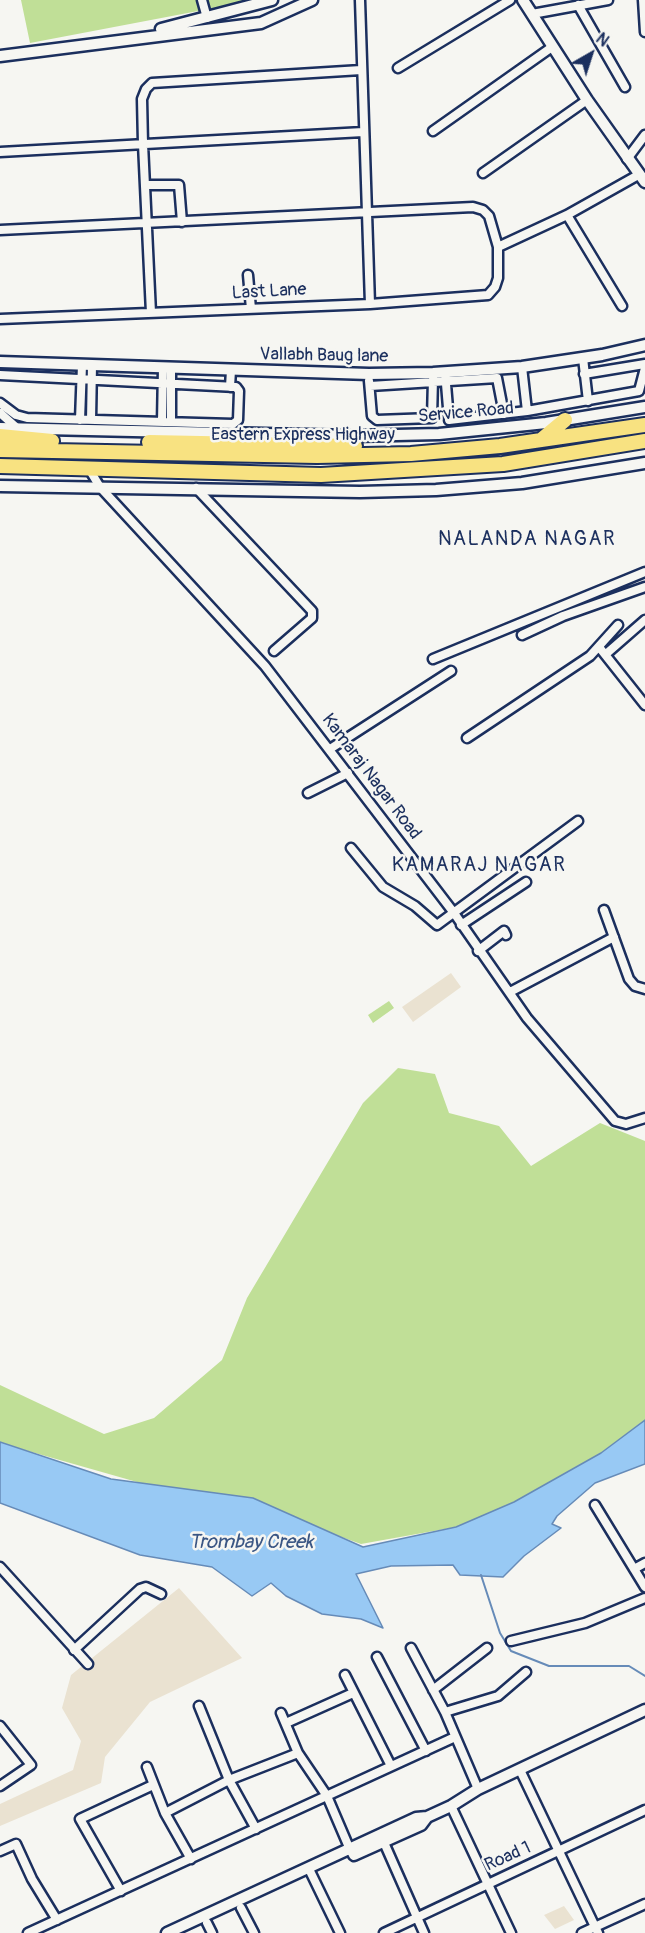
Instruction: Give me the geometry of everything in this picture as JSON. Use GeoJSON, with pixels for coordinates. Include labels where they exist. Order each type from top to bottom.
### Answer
{"type":"FeatureCollection","features":[{"type":"Feature","properties":{"kind":"highway"},"geometry":{"type":"LineString","coordinates":[[605,431],[645,419]]}},
{"type":"Feature","properties":{"kind":"highway"},"geometry":{"type":"LineString","coordinates":[[540,440],[565,420]]}},
{"type":"Feature","properties":{"kind":"highway"},"geometry":{"type":"LineString","coordinates":[[605,431],[645,425]]}},
{"type":"Feature","properties":{"kind":"highway","name":"Eastern Express Highway"},"geometry":{"type":"LineString","coordinates":[[0,450],[317,456],[411,454],[605,431]]}},
{"type":"Feature","properties":{"kind":"highway"},"geometry":{"type":"LineString","coordinates":[[0,436],[44,441],[372,446],[411,454]]}},
{"type":"Feature","properties":{"kind":"highway"},"geometry":{"type":"LineString","coordinates":[[623,446],[645,441]]}},
{"type":"Feature","properties":{"kind":"highway"},"geometry":{"type":"LineString","coordinates":[[0,445],[28,449]]}},
{"type":"Feature","properties":{"kind":"highway"},"geometry":{"type":"LineString","coordinates":[[623,446],[645,447]]}},
{"type":"Feature","properties":{"kind":"highway","name":"Eastern Express Highway"},"geometry":{"type":"LineString","coordinates":[[29,467],[321,475],[503,464],[623,446]]}},
{"type":"Feature","properties":{"kind":"highway"},"geometry":{"type":"LineString","coordinates":[[0,466],[29,467]]}},
{"type":"Feature","properties":{"kind":"highway"},"geometry":{"type":"LineString","coordinates":[[0,471],[29,467]]}},
{"type":"Feature","properties":{"kind":"street"},"geometry":{"type":"LineString","coordinates":[[202,0],[207,18]]}},
{"type":"Feature","properties":{"kind":"street"},"geometry":{"type":"LineString","coordinates":[[0,49],[173,27],[272,0]]}},
{"type":"Feature","properties":{"kind":"street"},"geometry":{"type":"LineString","coordinates":[[0,56],[261,23],[312,0]]}},
{"type":"Feature","properties":{"kind":"street"},"geometry":{"type":"LineString","coordinates":[[360,0],[370,304]]}},
{"type":"Feature","properties":{"kind":"street"},"geometry":{"type":"LineString","coordinates":[[398,68],[510,0]]}},
{"type":"Feature","properties":{"kind":"street"},"geometry":{"type":"LineString","coordinates":[[0,230],[473,207],[483,210],[489,216],[498,247],[642,178],[587,100],[523,0]]}},
{"type":"Feature","properties":{"kind":"street"},"geometry":{"type":"LineString","coordinates":[[532,14],[608,0]]}},
{"type":"Feature","properties":{"kind":"street"},"geometry":{"type":"LineString","coordinates":[[643,0],[645,32]]}},
{"type":"Feature","properties":{"kind":"street"},"geometry":{"type":"LineString","coordinates":[[578,5],[625,87]]}},
{"type":"Feature","properties":{"kind":"street"},"geometry":{"type":"LineString","coordinates":[[433,130],[552,47]]}},
{"type":"Feature","properties":{"kind":"street"},"geometry":{"type":"LineString","coordinates":[[151,313],[142,99],[152,83],[361,70]]}},
{"type":"Feature","properties":{"kind":"street"},"geometry":{"type":"LineString","coordinates":[[483,173],[587,100]]}},
{"type":"Feature","properties":{"kind":"street"},"geometry":{"type":"LineString","coordinates":[[0,152],[363,132]]}},
{"type":"Feature","properties":{"kind":"street"},"geometry":{"type":"LineString","coordinates":[[627,159],[645,135]]}},
{"type":"Feature","properties":{"kind":"street"},"geometry":{"type":"LineString","coordinates":[[145,185],[179,185],[182,222]]}},
{"type":"Feature","properties":{"kind":"street"},"geometry":{"type":"LineString","coordinates":[[567,215],[622,306]]}},
{"type":"Feature","properties":{"kind":"street","name":"Last Lane"},"geometry":{"type":"LineString","coordinates":[[0,319],[370,304],[488,295],[495,287],[498,278],[498,247]]}},
{"type":"Feature","properties":{"kind":"street"},"geometry":{"type":"LineString","coordinates":[[248,275],[251,309]]}},
{"type":"Feature","properties":{"kind":"street","name":"Vallabh Baug lane"},"geometry":{"type":"LineString","coordinates":[[0,362],[231,370],[369,380],[446,377],[583,358],[645,345]]}},
{"type":"Feature","properties":{"kind":"street"},"geometry":{"type":"LineString","coordinates":[[583,358],[588,400]]}},
{"type":"Feature","properties":{"kind":"street"},"geometry":{"type":"LineString","coordinates":[[16,376],[17,363]]}},
{"type":"Feature","properties":{"kind":"street"},"geometry":{"type":"LineString","coordinates":[[80,420],[81,380],[87,365]]}},
{"type":"Feature","properties":{"kind":"street"},"geometry":{"type":"LineString","coordinates":[[87,365],[92,381],[91,420]]}},
{"type":"Feature","properties":{"kind":"street"},"geometry":{"type":"LineString","coordinates":[[504,414],[497,378],[446,377],[449,420],[504,414],[527,411],[639,391],[645,366],[584,374]]}},
{"type":"Feature","properties":{"kind":"street"},"geometry":{"type":"LineString","coordinates":[[522,367],[527,411]]}},
{"type":"Feature","properties":{"kind":"street"},"geometry":{"type":"LineString","coordinates":[[166,422],[167,368]]}},
{"type":"Feature","properties":{"kind":"street"},"geometry":{"type":"LineString","coordinates":[[230,387],[231,370]]}},
{"type":"Feature","properties":{"kind":"street"},"geometry":{"type":"LineString","coordinates":[[0,375],[230,387],[239,391],[238,420],[235,424],[27,418],[16,415],[0,403]]}},
{"type":"Feature","properties":{"kind":"street"},"geometry":{"type":"LineString","coordinates":[[369,380],[374,420],[431,419],[433,378]]}},
{"type":"Feature","properties":{"kind":"street","name":"Service Road"},"geometry":{"type":"LineString","coordinates":[[0,428],[354,436],[439,434],[565,420],[645,407]]}},
{"type":"Feature","properties":{"kind":"street"},"geometry":{"type":"LineString","coordinates":[[0,413],[17,428]]}},
{"type":"Feature","properties":{"kind":"street"},"geometry":{"type":"LineString","coordinates":[[0,486],[360,492],[436,490],[522,483],[645,463]]}},
{"type":"Feature","properties":{"kind":"street","name":"Kamaraj Nagar Road"},"geometry":{"type":"LineString","coordinates":[[89,469],[100,487],[265,666],[454,913],[478,951],[527,1018],[615,1121],[626,1124],[645,1118]]}},
{"type":"Feature","properties":{"kind":"street"},"geometry":{"type":"LineString","coordinates":[[196,488],[312,611],[312,618],[274,651]]}},
{"type":"Feature","properties":{"kind":"street"},"geometry":{"type":"LineString","coordinates":[[432,659],[645,572]]}},
{"type":"Feature","properties":{"kind":"street"},"geometry":{"type":"LineString","coordinates":[[522,635],[563,616],[645,586]]}},
{"type":"Feature","properties":{"kind":"street"},"geometry":{"type":"LineString","coordinates":[[606,654],[645,620]]}},
{"type":"Feature","properties":{"kind":"street"},"geometry":{"type":"LineString","coordinates":[[467,738],[590,656],[618,625]]}},
{"type":"Feature","properties":{"kind":"street"},"geometry":{"type":"LineString","coordinates":[[599,646],[645,705]]}},
{"type":"Feature","properties":{"kind":"street"},"geometry":{"type":"LineString","coordinates":[[330,749],[452,671]]}},
{"type":"Feature","properties":{"kind":"street"},"geometry":{"type":"LineString","coordinates":[[308,793],[348,773]]}},
{"type":"Feature","properties":{"kind":"street"},"geometry":{"type":"LineString","coordinates":[[351,848],[382,887],[415,906],[434,924],[440,924],[578,821]]}},
{"type":"Feature","properties":{"kind":"street"},"geometry":{"type":"LineString","coordinates":[[461,925],[526,882]]}},
{"type":"Feature","properties":{"kind":"street"},"geometry":{"type":"LineString","coordinates":[[604,910],[629,979],[635,986],[645,989]]}},
{"type":"Feature","properties":{"kind":"street"},"geometry":{"type":"LineString","coordinates":[[478,951],[504,931],[506,935]]}},
{"type":"Feature","properties":{"kind":"street"},"geometry":{"type":"LineString","coordinates":[[510,992],[614,937]]}},
{"type":"Feature","properties":{"kind":"street"},"geometry":{"type":"LineString","coordinates":[[594,1505],[645,1587]]}},
{"type":"Feature","properties":{"kind":"street"},"geometry":{"type":"LineString","coordinates":[[634,1569],[645,1563]]}},
{"type":"Feature","properties":{"kind":"street"},"geometry":{"type":"LineString","coordinates":[[0,1567],[88,1664]]}},
{"type":"Feature","properties":{"kind":"street"},"geometry":{"type":"LineString","coordinates":[[74,1650],[140,1589],[146,1587],[161,1594]]}},
{"type":"Feature","properties":{"kind":"street"},"geometry":{"type":"LineString","coordinates":[[512,1641],[585,1623],[645,1598]]}},
{"type":"Feature","properties":{"kind":"street"},"geometry":{"type":"LineString","coordinates":[[411,1648],[445,1712],[478,1789]]}},
{"type":"Feature","properties":{"kind":"street"},"geometry":{"type":"LineString","coordinates":[[433,1690],[487,1648]]}},
{"type":"Feature","properties":{"kind":"street"},"geometry":{"type":"LineString","coordinates":[[377,1657],[426,1751]]}},
{"type":"Feature","properties":{"kind":"street"},"geometry":{"type":"LineString","coordinates":[[445,1712],[498,1696],[526,1672]]}},
{"type":"Feature","properties":{"kind":"street"},"geometry":{"type":"LineString","coordinates":[[345,1675],[391,1766]]}},
{"type":"Feature","properties":{"kind":"street"},"geometry":{"type":"LineString","coordinates":[[286,1723],[353,1693]]}},
{"type":"Feature","properties":{"kind":"street"},"geometry":{"type":"LineString","coordinates":[[199,1706],[230,1780],[256,1829]]}},
{"type":"Feature","properties":{"kind":"street"},"geometry":{"type":"LineString","coordinates":[[184,1933],[210,1928],[241,1908],[310,1872],[382,1838],[421,1825],[427,1817],[451,1806],[478,1789],[645,1710]]}},
{"type":"Feature","properties":{"kind":"street"},"geometry":{"type":"LineString","coordinates":[[282,1713],[298,1753],[327,1796],[352,1852]]}},
{"type":"Feature","properties":{"kind":"street"},"geometry":{"type":"LineString","coordinates":[[0,1726],[31,1765],[0,1786]]}},
{"type":"Feature","properties":{"kind":"street"},"geometry":{"type":"LineString","coordinates":[[28,1933],[455,1737]]}},
{"type":"Feature","properties":{"kind":"street"},"geometry":{"type":"LineString","coordinates":[[165,1813],[230,1780],[298,1753]]}},
{"type":"Feature","properties":{"kind":"street"},"geometry":{"type":"LineString","coordinates":[[147,1767],[165,1813],[191,1859]]}},
{"type":"Feature","properties":{"kind":"street"},"geometry":{"type":"LineString","coordinates":[[520,1770],[597,1930]]}},
{"type":"Feature","properties":{"kind":"street"},"geometry":{"type":"LineString","coordinates":[[121,1891],[80,1819],[153,1785]]}},
{"type":"Feature","properties":{"kind":"street"},"geometry":{"type":"LineString","coordinates":[[451,1806],[511,1933]]}},
{"type":"Feature","properties":{"kind":"street","name":"Road 1"},"geometry":{"type":"LineString","coordinates":[[384,1933],[645,1810]]}},
{"type":"Feature","properties":{"kind":"street"},"geometry":{"type":"LineString","coordinates":[[382,1838],[424,1933]]}},
{"type":"Feature","properties":{"kind":"street"},"geometry":{"type":"LineString","coordinates":[[0,1851],[16,1844],[32,1879],[57,1920]]}},
{"type":"Feature","properties":{"kind":"street"},"geometry":{"type":"LineString","coordinates":[[168,1933],[310,1872]]}},
{"type":"Feature","properties":{"kind":"street"},"geometry":{"type":"LineString","coordinates":[[310,1872],[340,1933]]}},
{"type":"Feature","properties":{"kind":"street"},"geometry":{"type":"LineString","coordinates":[[582,1933],[597,1930],[645,1904]]}},
{"type":"Feature","properties":{"kind":"street"},"geometry":{"type":"LineString","coordinates":[[241,1908],[254,1933]]}},
{"type":"Feature","properties":{"kind":"shaded area"},"geometry":{"type":"Polygon","coordinates":[[[451,973],[461,987],[413,1022],[402,1007],[451,973]]]}},
{"type":"Feature","properties":{"kind":"shaded area"},"geometry":{"type":"Polygon","coordinates":[[[179,1588],[242,1658],[150,1702],[105,1757],[101,1783],[0,1826],[0,1804],[73,1770],[81,1741],[62,1708],[71,1675],[179,1588]]]}},
{"type":"Feature","properties":{"kind":"shaded area"},"geometry":{"type":"Polygon","coordinates":[[[564,1906],[574,1920],[555,1929],[544,1915],[564,1906]]]}},
{"type":"Feature","properties":{"kind":"green space"},"geometry":{"type":"Polygon","coordinates":[[[21,0],[256,0],[30,43],[21,0]]]}},
{"type":"Feature","properties":{"kind":"green space"},"geometry":{"type":"Polygon","coordinates":[[[389,1001],[394,1008],[373,1023],[368,1015],[389,1001]]]}},
{"type":"Feature","properties":{"kind":"green space"},"geometry":{"type":"Polygon","coordinates":[[[398,1068],[435,1074],[449,1113],[499,1126],[531,1166],[600,1123],[645,1141],[645,1420],[601,1453],[521,1499],[456,1527],[361,1544],[249,1504],[151,1486],[0,1443],[0,1385],[104,1434],[154,1418],[222,1360],[247,1298],[363,1103],[398,1068]]]}},
{"type":"Feature","properties":{"kind":"water","name":"Trombay Creek"},"geometry":{"type":"Polygon","coordinates":[[[645,1420],[645,1464],[595,1483],[557,1516],[552,1524],[561,1528],[524,1556],[503,1577],[460,1575],[453,1565],[391,1566],[356,1574],[383,1628],[361,1619],[322,1614],[286,1596],[271,1583],[252,1596],[212,1567],[140,1555],[0,1503],[0,1442],[111,1479],[253,1498],[363,1547],[456,1527],[514,1502],[601,1453],[645,1420]]]}},
{"type":"Feature","properties":{"kind":"waterway"},"geometry":{"type":"LineString","coordinates":[[481,1575],[500,1633],[511,1651],[549,1666],[629,1666],[645,1676]]}},
{"type":"Feature","properties":{"kind":"district","name":"NALANDA NAGAR"},"geometry":{"type":"Point","coordinates":[527,540]}},
{"type":"Feature","properties":{"kind":"district","name":"KAMARAJ NAGAR"},"geometry":{"type":"Point","coordinates":[479,866]}}]}
